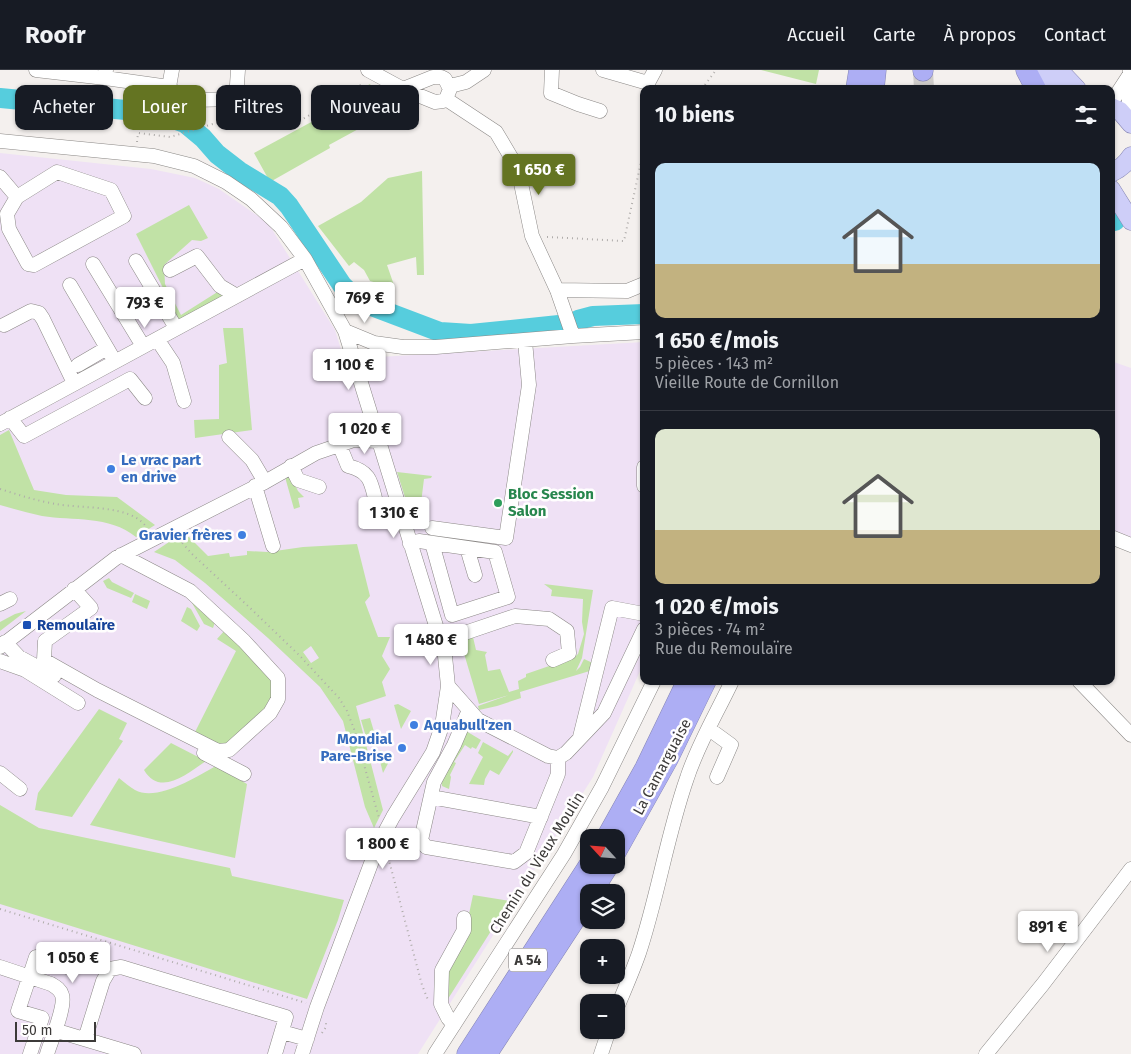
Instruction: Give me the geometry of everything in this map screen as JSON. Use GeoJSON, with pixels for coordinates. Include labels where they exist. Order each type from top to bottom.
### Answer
{"type":"FeatureCollection","features":[{"type":"Feature","properties":{"kind":"highway"},"geometry":{"type":"LineString","coordinates":[[857,85],[859,70]]}},
{"type":"Feature","properties":{"kind":"highway"},"geometry":{"type":"LineString","coordinates":[[874,85],[876,70]]}},
{"type":"Feature","properties":{"kind":"highway"},"geometry":{"type":"LineString","coordinates":[[1026,70],[1034,85]]}},
{"type":"Feature","properties":{"kind":"highway","name":"La Camarguaise"},"geometry":{"type":"LineString","coordinates":[[611,829],[645,768],[685,685]]}},
{"type":"Feature","properties":{"kind":"highway","name":"La Camarguaise"},"geometry":{"type":"LineString","coordinates":[[625,836],[668,759],[704,685]]}},
{"type":"Feature","properties":{"kind":"highway","name":"A 54"},"geometry":{"type":"LineString","coordinates":[[467,1054],[583,874]]}},
{"type":"Feature","properties":{"kind":"highway","name":"A 54"},"geometry":{"type":"LineString","coordinates":[[487,1054],[580,912]]}},
{"type":"Feature","properties":{"kind":"main road"},"geometry":{"type":"LineString","coordinates":[[1045,70],[1053,85]]}},
{"type":"Feature","properties":{"kind":"main road"},"geometry":{"type":"LineString","coordinates":[[1060,70],[1073,85]]}},
{"type":"Feature","properties":{"kind":"main road"},"geometry":{"type":"LineString","coordinates":[[1115,109],[1120,111],[1130,122]]}},
{"type":"Feature","properties":{"kind":"main road"},"geometry":{"type":"LineString","coordinates":[[1115,172],[1119,170],[1131,156]]}},
{"type":"Feature","properties":{"kind":"main road"},"geometry":{"type":"LineString","coordinates":[[1115,195],[1131,220]]}},
{"type":"Feature","properties":{"kind":"street"},"geometry":{"type":"LineString","coordinates":[[36,70],[106,74],[159,85]]}},
{"type":"Feature","properties":{"kind":"street"},"geometry":{"type":"LineString","coordinates":[[169,85],[172,70]]}},
{"type":"Feature","properties":{"kind":"street"},"geometry":{"type":"LineString","coordinates":[[237,85],[238,70]]}},
{"type":"Feature","properties":{"kind":"street"},"geometry":{"type":"LineString","coordinates":[[368,70],[396,85]]}},
{"type":"Feature","properties":{"kind":"street"},"geometry":{"type":"LineString","coordinates":[[419,95],[435,102],[484,70]]}},
{"type":"Feature","properties":{"kind":"street"},"geometry":{"type":"LineString","coordinates":[[552,70],[551,93],[600,111]]}},
{"type":"Feature","properties":{"kind":"street"},"geometry":{"type":"LineString","coordinates":[[602,70],[648,83],[656,70]]}},
{"type":"Feature","properties":{"kind":"street"},"geometry":{"type":"LineString","coordinates":[[1115,96],[1130,72]]}},
{"type":"Feature","properties":{"kind":"street"},"geometry":{"type":"LineString","coordinates":[[1130,72],[1130,122]]}},
{"type":"Feature","properties":{"kind":"street"},"geometry":{"type":"LineString","coordinates":[[414,85],[433,77],[441,77],[448,82],[448,92]]}},
{"type":"Feature","properties":{"kind":"street"},"geometry":{"type":"LineString","coordinates":[[428,98],[425,91],[427,82],[430,79]]}},
{"type":"Feature","properties":{"kind":"street"},"geometry":{"type":"LineString","coordinates":[[448,92],[496,132],[518,169],[532,236],[559,295],[573,336]]}},
{"type":"Feature","properties":{"kind":"street"},"geometry":{"type":"LineString","coordinates":[[0,141],[154,156],[194,166],[226,182],[251,199],[281,227],[305,259],[345,331],[441,641],[445,656],[448,686],[442,726],[433,752],[378,845],[317,1007],[302,1054]]}},
{"type":"Feature","properties":{"kind":"street"},"geometry":{"type":"LineString","coordinates":[[57,172],[111,190],[124,216],[34,265],[28,264],[9,229],[7,214],[18,197],[57,172]]}},
{"type":"Feature","properties":{"kind":"street"},"geometry":{"type":"LineString","coordinates":[[0,176],[18,197]]}},
{"type":"Feature","properties":{"kind":"street"},"geometry":{"type":"LineString","coordinates":[[170,270],[197,256],[220,286],[237,296]]}},
{"type":"Feature","properties":{"kind":"street"},"geometry":{"type":"LineString","coordinates":[[145,398],[130,379],[24,436],[5,421],[305,259]]}},
{"type":"Feature","properties":{"kind":"street"},"geometry":{"type":"LineString","coordinates":[[136,261],[176,328]]}},
{"type":"Feature","properties":{"kind":"street"},"geometry":{"type":"LineString","coordinates":[[93,264],[143,346]]}},
{"type":"Feature","properties":{"kind":"street"},"geometry":{"type":"LineString","coordinates":[[70,285],[114,362]]}},
{"type":"Feature","properties":{"kind":"street"},"geometry":{"type":"LineString","coordinates":[[559,295],[627,291],[640,286]]}},
{"type":"Feature","properties":{"kind":"street"},"geometry":{"type":"LineString","coordinates":[[559,295],[640,293]]}},
{"type":"Feature","properties":{"kind":"street"},"geometry":{"type":"LineString","coordinates":[[4,325],[31,311],[39,313],[74,383]]}},
{"type":"Feature","properties":{"kind":"street"},"geometry":{"type":"LineString","coordinates":[[345,331],[374,343],[403,347],[436,347],[640,332]]}},
{"type":"Feature","properties":{"kind":"street"},"geometry":{"type":"LineString","coordinates":[[157,339],[173,363],[184,401]]}},
{"type":"Feature","properties":{"kind":"street"},"geometry":{"type":"LineString","coordinates":[[432,528],[506,538],[529,385],[525,341]]}},
{"type":"Feature","properties":{"kind":"street"},"geometry":{"type":"LineString","coordinates":[[352,356],[374,343]]}},
{"type":"Feature","properties":{"kind":"street"},"geometry":{"type":"LineString","coordinates":[[78,366],[107,348]]}},
{"type":"Feature","properties":{"kind":"street"},"geometry":{"type":"LineString","coordinates":[[354,440],[372,417]]}},
{"type":"Feature","properties":{"kind":"street"},"geometry":{"type":"LineString","coordinates":[[229,437],[252,460],[260,484],[273,546]]}},
{"type":"Feature","properties":{"kind":"street"},"geometry":{"type":"LineString","coordinates":[[244,774],[19,657],[3,645],[104,566],[121,555],[260,484],[316,453],[354,440],[379,441]]}},
{"type":"Feature","properties":{"kind":"street"},"geometry":{"type":"LineString","coordinates":[[339,444],[348,466],[358,468],[368,475],[377,506]]}},
{"type":"Feature","properties":{"kind":"street"},"geometry":{"type":"LineString","coordinates":[[291,466],[298,480],[319,487]]}},
{"type":"Feature","properties":{"kind":"street"},"geometry":{"type":"LineString","coordinates":[[1115,539],[1131,545]]}},
{"type":"Feature","properties":{"kind":"street"},"geometry":{"type":"LineString","coordinates":[[410,544],[419,542],[432,543],[495,552],[508,597],[452,615],[432,543]]}},
{"type":"Feature","properties":{"kind":"street"},"geometry":{"type":"LineString","coordinates":[[467,548],[475,575]]}},
{"type":"Feature","properties":{"kind":"street"},"geometry":{"type":"LineString","coordinates":[[74,589],[91,608],[45,642],[44,660],[97,690],[218,751],[229,750],[270,713],[278,699],[278,678],[244,640],[190,591],[121,555]]}},
{"type":"Feature","properties":{"kind":"street"},"geometry":{"type":"LineString","coordinates":[[580,738],[612,608],[640,613]]}},
{"type":"Feature","properties":{"kind":"street"},"geometry":{"type":"LineString","coordinates":[[441,641],[515,616],[549,619],[567,631],[569,653],[553,660]]}},
{"type":"Feature","properties":{"kind":"street"},"geometry":{"type":"LineString","coordinates":[[469,710],[454,745],[434,782],[420,840],[426,848],[514,862],[526,854],[558,774],[558,758],[604,713],[640,637]]}},
{"type":"Feature","properties":{"kind":"street"},"geometry":{"type":"LineString","coordinates":[[0,661],[24,670],[78,702]]}},
{"type":"Feature","properties":{"kind":"street","name":"Chemin du Vieux Moulin"},"geometry":{"type":"LineString","coordinates":[[435,1054],[564,854],[602,787],[652,685]]}},
{"type":"Feature","properties":{"kind":"street"},"geometry":{"type":"LineString","coordinates":[[622,994],[638,954],[676,811],[688,776],[697,752],[730,685]]}},
{"type":"Feature","properties":{"kind":"street"},"geometry":{"type":"LineString","coordinates":[[1083,685],[1131,735]]}},
{"type":"Feature","properties":{"kind":"street"},"geometry":{"type":"LineString","coordinates":[[448,686],[478,720],[548,756],[558,758]]}},
{"type":"Feature","properties":{"kind":"street"},"geometry":{"type":"LineString","coordinates":[[709,729],[731,745],[717,777]]}},
{"type":"Feature","properties":{"kind":"street"},"geometry":{"type":"LineString","coordinates":[[0,773],[20,789]]}},
{"type":"Feature","properties":{"kind":"street"},"geometry":{"type":"LineString","coordinates":[[431,797],[541,817]]}},
{"type":"Feature","properties":{"kind":"street"},"geometry":{"type":"LineString","coordinates":[[986,1054],[1131,869]]}},
{"type":"Feature","properties":{"kind":"street"},"geometry":{"type":"LineString","coordinates":[[454,1025],[440,1004],[442,970],[464,930],[464,918]]}},
{"type":"Feature","properties":{"kind":"street"},"geometry":{"type":"LineString","coordinates":[[71,968],[36,957],[18,1011],[42,1018],[85,1039],[134,1054]]}},
{"type":"Feature","properties":{"kind":"street"},"geometry":{"type":"LineString","coordinates":[[0,967],[58,988],[63,996],[47,1054]]}},
{"type":"Feature","properties":{"kind":"street"},"geometry":{"type":"LineString","coordinates":[[85,1039],[103,981],[110,969],[120,967],[286,1018],[275,1054]]}},
{"type":"Feature","properties":{"kind":"street"},"geometry":{"type":"LineString","coordinates":[[30,1054],[42,1018]]}},
{"type":"Feature","properties":{"kind":"street"},"geometry":{"type":"LineString","coordinates":[[282,1032],[307,1039]]}},
{"type":"Feature","properties":{"kind":"street"},"geometry":{"type":"LineString","coordinates":[[601,1054],[606,1039]]}},
{"type":"Feature","properties":{"kind":"path"},"geometry":{"type":"LineString","coordinates":[[705,85],[716,70]]}},
{"type":"Feature","properties":{"kind":"path"},"geometry":{"type":"LineString","coordinates":[[135,154],[138,133],[170,137],[195,130]]}},
{"type":"Feature","properties":{"kind":"path"},"geometry":{"type":"LineString","coordinates":[[532,236],[624,241],[640,167]]}},
{"type":"Feature","properties":{"kind":"path"},"geometry":{"type":"LineString","coordinates":[[0,489],[58,505],[107,509],[127,514],[144,523],[149,530]]}},
{"type":"Feature","properties":{"kind":"path"},"geometry":{"type":"LineString","coordinates":[[175,536],[299,655],[339,698],[347,711],[354,729],[377,813],[381,821]]}},
{"type":"Feature","properties":{"kind":"path"},"geometry":{"type":"LineString","coordinates":[[378,845],[386,848],[389,856],[426,997],[432,1003],[440,1004]]}},
{"type":"Feature","properties":{"kind":"path"},"geometry":{"type":"LineString","coordinates":[[0,909],[308,1004]]}},
{"type":"Feature","properties":{"kind":"shaded area"},"geometry":{"type":"Polygon","coordinates":[[[0,153],[151,169],[195,178],[219,189],[268,223],[335,330],[344,359],[640,342],[640,671],[593,777],[418,1054],[0,1054],[0,153]]]}},
{"type":"Feature","properties":{"kind":"shaded area"},"geometry":{"type":"Polygon","coordinates":[[[1115,362],[1131,368],[1131,540],[1115,534],[1115,362]]]}},
{"type":"Feature","properties":{"kind":"green space"},"geometry":{"type":"Polygon","coordinates":[[[761,70],[819,70],[816,84],[761,70]]]}},
{"type":"Feature","properties":{"kind":"green space"},"geometry":{"type":"Polygon","coordinates":[[[311,122],[311,130],[357,130],[329,145],[330,148],[270,182],[254,153],[297,130],[301,130],[301,128],[311,122]]]}},
{"type":"Feature","properties":{"kind":"green space"},"geometry":{"type":"Polygon","coordinates":[[[422,171],[424,275],[417,275],[416,257],[387,265],[395,288],[370,281],[364,270],[354,262],[349,266],[318,226],[361,202],[388,178],[422,171]]]}},
{"type":"Feature","properties":{"kind":"green space"},"geometry":{"type":"Polygon","coordinates":[[[189,205],[208,238],[201,241],[192,240],[164,265],[165,284],[181,315],[219,291],[225,295],[179,320],[136,234],[189,205]]]}},
{"type":"Feature","properties":{"kind":"green space"},"geometry":{"type":"Polygon","coordinates":[[[223,328],[243,328],[252,430],[195,438],[194,420],[219,419],[219,365],[227,363],[223,328]]]}},
{"type":"Feature","properties":{"kind":"green space"},"geometry":{"type":"Polygon","coordinates":[[[9,430],[34,490],[66,495],[117,497],[155,525],[136,537],[114,525],[103,522],[42,516],[0,505],[0,435],[9,430]]]}},
{"type":"Feature","properties":{"kind":"green space"},"geometry":{"type":"Polygon","coordinates":[[[397,472],[432,476],[431,478],[424,479],[418,527],[415,529],[397,472]]]}},
{"type":"Feature","properties":{"kind":"green space"},"geometry":{"type":"Polygon","coordinates":[[[290,475],[298,491],[304,497],[298,498],[300,507],[294,509],[285,477],[290,475]]]}},
{"type":"Feature","properties":{"kind":"green space"},"geometry":{"type":"Polygon","coordinates":[[[184,532],[208,556],[229,553],[230,557],[247,555],[247,551],[268,552],[303,547],[357,544],[370,596],[365,602],[378,637],[390,637],[382,656],[390,669],[382,682],[386,696],[356,706],[383,810],[374,828],[365,807],[343,721],[320,687],[205,583],[175,560],[154,552],[184,532]],[[311,646],[303,652],[311,663],[319,658],[311,646]]]}},
{"type":"Feature","properties":{"kind":"green space"},"geometry":{"type":"Polygon","coordinates":[[[109,578],[112,582],[134,593],[131,598],[107,588],[103,581],[109,578]]]}},
{"type":"Feature","properties":{"kind":"green space"},"geometry":{"type":"Polygon","coordinates":[[[544,584],[593,590],[582,658],[576,671],[584,659],[595,664],[593,670],[520,692],[521,698],[479,710],[478,706],[509,695],[479,704],[460,640],[473,637],[476,650],[487,652],[485,655],[488,671],[500,669],[509,692],[519,689],[518,681],[526,677],[526,674],[572,659],[578,654],[584,634],[582,622],[583,599],[551,596],[552,590],[544,584]]]}},
{"type":"Feature","properties":{"kind":"green space"},"geometry":{"type":"Polygon","coordinates":[[[135,594],[150,601],[147,609],[132,602],[135,594]]]}},
{"type":"Feature","properties":{"kind":"green space"},"geometry":{"type":"Polygon","coordinates":[[[195,599],[216,619],[213,628],[204,624],[192,603],[195,599]]]}},
{"type":"Feature","properties":{"kind":"green space"},"geometry":{"type":"Polygon","coordinates":[[[187,607],[191,609],[200,626],[197,631],[181,621],[187,607]]]}},
{"type":"Feature","properties":{"kind":"green space"},"geometry":{"type":"Polygon","coordinates":[[[26,611],[0,631],[0,622],[15,614],[26,611]]]}},
{"type":"Feature","properties":{"kind":"green space"},"geometry":{"type":"Polygon","coordinates":[[[226,629],[270,675],[273,692],[271,701],[262,715],[229,746],[219,747],[194,734],[236,651],[217,639],[226,629]]]}},
{"type":"Feature","properties":{"kind":"green space"},"geometry":{"type":"Polygon","coordinates":[[[398,704],[411,711],[401,729],[394,705],[398,704]]]}},
{"type":"Feature","properties":{"kind":"green space"},"geometry":{"type":"Polygon","coordinates":[[[99,709],[127,723],[119,739],[123,741],[72,817],[35,810],[38,793],[99,709]]]}},
{"type":"Feature","properties":{"kind":"green space"},"geometry":{"type":"Polygon","coordinates":[[[370,718],[375,735],[366,737],[361,720],[370,718]]]}},
{"type":"Feature","properties":{"kind":"green space"},"geometry":{"type":"Polygon","coordinates":[[[466,731],[481,740],[476,749],[472,747],[471,749],[465,745],[454,762],[456,763],[450,775],[449,789],[442,786],[441,779],[466,731]]]}},
{"type":"Feature","properties":{"kind":"green space"},"geometry":{"type":"Polygon","coordinates":[[[483,742],[508,756],[513,750],[513,752],[499,775],[490,770],[484,785],[469,784],[483,757],[478,753],[483,742]]]}},
{"type":"Feature","properties":{"kind":"green space"},"geometry":{"type":"Polygon","coordinates":[[[171,743],[206,761],[174,781],[158,782],[150,778],[144,770],[171,743]]]}},
{"type":"Feature","properties":{"kind":"green space"},"geometry":{"type":"Polygon","coordinates":[[[380,750],[392,756],[383,773],[378,753],[380,750]]]}},
{"type":"Feature","properties":{"kind":"green space"},"geometry":{"type":"Polygon","coordinates":[[[216,766],[247,784],[235,858],[90,825],[119,778],[135,790],[144,793],[154,793],[176,787],[216,766]]]}},
{"type":"Feature","properties":{"kind":"green space"},"geometry":{"type":"Polygon","coordinates":[[[0,805],[39,828],[230,868],[232,876],[344,900],[307,999],[0,904],[0,805]]]}},
{"type":"Feature","properties":{"kind":"green space"},"geometry":{"type":"Polygon","coordinates":[[[473,895],[510,901],[446,1002],[446,970],[465,944],[473,895]]]}},
{"type":"Feature","properties":{"kind":"waterway"},"geometry":{"type":"LineString","coordinates":[[0,98],[157,113],[185,123],[203,138],[217,154],[239,171],[280,196],[289,206],[342,285],[353,296],[366,304],[440,332],[471,334],[559,325]]}},
{"type":"Feature","properties":{"kind":"waterway"},"geometry":{"type":"LineString","coordinates":[[578,320],[593,316],[640,314]]}},
{"type":"Feature","properties":{"kind":"tunnel"},"geometry":{"type":"LineString","coordinates":[[923,71],[924,85]]}},
{"type":"Feature","properties":{"kind":"place","name":"Le vrac part en drive"},"geometry":{"type":"Point","coordinates":[111,469]}},
{"type":"Feature","properties":{"kind":"place","name":"Bloc Session Salon"},"geometry":{"type":"Point","coordinates":[498,503]}},
{"type":"Feature","properties":{"kind":"place","name":"Gravier frères"},"geometry":{"type":"Point","coordinates":[242,535]}},
{"type":"Feature","properties":{"kind":"place","name":"Remoulaïre"},"geometry":{"type":"Point","coordinates":[27,625]}},
{"type":"Feature","properties":{"kind":"place","name":"Aquabull'zen"},"geometry":{"type":"Point","coordinates":[414,725]}},
{"type":"Feature","properties":{"kind":"place","name":"Mondial Pare-Brise"},"geometry":{"type":"Point","coordinates":[402,748]}}]}
